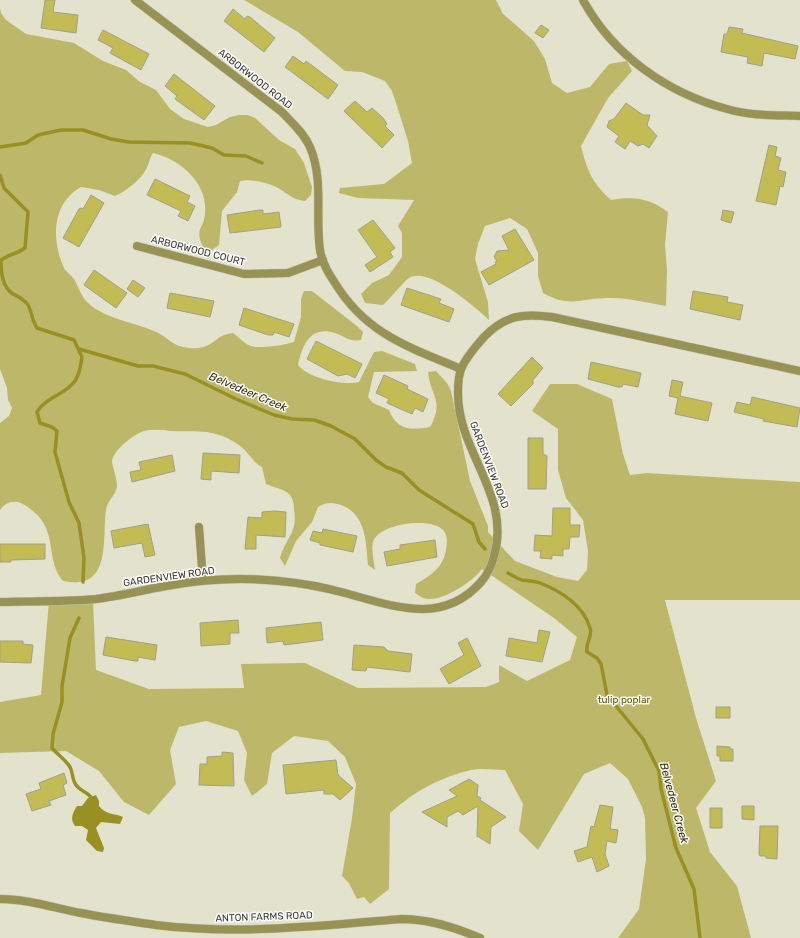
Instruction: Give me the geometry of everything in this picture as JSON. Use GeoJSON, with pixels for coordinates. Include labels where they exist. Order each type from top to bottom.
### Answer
{"type":"FeatureCollection","features":[{"type":"Feature","properties":{"kind":"street","name":"ARBORWOOD ROAD"},"geometry":{"type":"LineString","coordinates":[[135,0],[282,112],[300,131],[310,147],[316,165],[319,190],[320,250],[323,260],[338,289],[357,313],[375,328],[401,344],[461,369]]}},
{"type":"Feature","properties":{"kind":"street"},"geometry":{"type":"LineString","coordinates":[[583,0],[598,25],[615,45],[640,68],[671,86],[728,110],[757,114],[800,116]]}},
{"type":"Feature","properties":{"kind":"street","name":"ARBORWOOD COURT"},"geometry":{"type":"LineString","coordinates":[[137,246],[244,274],[288,273],[323,260]]}},
{"type":"Feature","properties":{"kind":"street","name":"GARDENVIEW ROAD"},"geometry":{"type":"LineString","coordinates":[[0,602],[66,601],[98,598],[203,581],[252,579],[307,584],[406,609],[432,609],[445,607],[469,592],[480,583],[493,562],[497,546],[498,526],[496,507],[466,437],[460,418],[458,399],[461,369],[480,342],[500,323],[511,318],[536,315],[575,321],[800,371]]}},
{"type":"Feature","properties":{"kind":"street"},"geometry":{"type":"LineString","coordinates":[[199,527],[203,581]]}},
{"type":"Feature","properties":{"kind":"street","name":"ANTON FARMS ROAD"},"geometry":{"type":"LineString","coordinates":[[0,899],[23,900],[80,913],[156,925],[209,929],[278,929],[419,919],[454,928],[480,938]]}},
{"type":"Feature","properties":{"kind":"green space"},"geometry":{"type":"Polygon","coordinates":[[[244,0],[496,0],[503,14],[534,41],[545,59],[552,83],[567,93],[590,87],[609,64],[627,61],[632,71],[608,98],[581,146],[591,176],[599,188],[611,200],[627,198],[641,199],[655,204],[668,212],[665,245],[667,270],[666,306],[618,298],[569,301],[553,298],[543,293],[538,276],[538,253],[527,229],[510,218],[485,226],[478,244],[475,259],[488,302],[489,320],[451,290],[428,278],[417,276],[406,280],[383,305],[365,303],[361,294],[372,283],[389,275],[402,257],[402,233],[398,226],[414,200],[358,198],[339,193],[340,188],[384,184],[412,163],[408,141],[392,91],[385,81],[362,72],[345,71],[298,32],[244,0]]]}},
{"type":"Feature","properties":{"kind":"green space","name":"tulip poplar"},"geometry":{"type":"Polygon","coordinates":[[[0,8],[1,13],[6,20],[26,34],[74,43],[103,61],[126,70],[140,82],[156,90],[170,109],[184,119],[208,127],[216,125],[230,117],[239,115],[248,115],[255,118],[279,140],[295,149],[304,163],[312,187],[311,195],[305,201],[296,199],[278,188],[266,183],[244,180],[240,181],[237,192],[222,211],[219,245],[212,250],[203,247],[199,236],[204,219],[205,202],[197,182],[182,167],[163,156],[153,153],[146,169],[136,182],[128,189],[115,196],[99,190],[81,187],[71,194],[64,202],[59,212],[56,234],[57,246],[64,268],[74,279],[86,301],[105,314],[151,330],[160,334],[176,345],[189,348],[204,347],[221,336],[233,333],[248,345],[255,347],[266,347],[294,342],[301,317],[301,299],[304,291],[312,291],[363,332],[361,340],[350,340],[335,333],[326,331],[313,335],[305,344],[298,365],[310,374],[326,380],[352,383],[359,382],[374,352],[382,351],[415,364],[417,371],[374,372],[368,397],[373,403],[389,410],[392,417],[400,425],[405,428],[417,429],[430,427],[434,418],[436,404],[428,372],[436,371],[447,383],[451,391],[470,481],[488,526],[488,532],[515,561],[557,577],[578,581],[587,570],[588,551],[583,520],[566,498],[558,470],[558,429],[532,411],[550,384],[577,384],[612,399],[623,454],[630,475],[647,473],[800,482],[800,600],[665,600],[696,718],[716,781],[696,808],[710,852],[737,886],[751,938],[618,938],[639,909],[646,859],[645,818],[642,807],[628,779],[610,763],[584,774],[538,850],[519,831],[523,804],[505,770],[471,770],[448,777],[428,786],[408,798],[390,813],[389,889],[370,904],[364,897],[357,899],[349,883],[342,876],[356,784],[345,757],[328,741],[294,736],[272,753],[267,784],[252,796],[244,780],[247,753],[238,731],[206,721],[179,727],[170,750],[176,784],[149,815],[124,802],[99,771],[66,751],[0,753],[0,702],[41,695],[49,601],[93,602],[96,670],[149,689],[244,688],[241,664],[305,663],[358,688],[486,687],[499,682],[499,665],[527,681],[570,660],[577,637],[554,618],[482,569],[472,579],[458,589],[443,596],[427,599],[415,593],[416,584],[436,570],[445,555],[447,538],[444,531],[438,526],[418,523],[406,524],[395,526],[377,535],[372,545],[375,570],[368,565],[363,530],[355,515],[349,509],[341,505],[326,503],[318,507],[312,522],[296,541],[285,566],[280,558],[293,530],[295,517],[294,505],[291,497],[284,491],[266,484],[262,467],[237,444],[222,436],[203,432],[158,430],[144,431],[129,439],[119,448],[112,462],[117,486],[106,510],[104,549],[97,571],[90,578],[79,582],[63,581],[54,564],[46,528],[34,512],[18,502],[8,503],[0,510],[0,423],[9,416],[12,408],[8,400],[7,388],[0,369],[0,8]]]}},
{"type":"Feature","properties":{"kind":"shaded area"},"geometry":{"type":"Polygon","coordinates":[[[96,795],[99,801],[99,806],[102,809],[123,817],[120,824],[101,822],[96,828],[104,848],[103,852],[97,851],[86,840],[88,830],[82,826],[75,826],[72,819],[77,806],[82,806],[88,798],[96,795]]]}},
{"type":"Feature","properties":{"kind":"building"},"geometry":{"type":"Polygon","coordinates":[[[45,0],[55,0],[53,12],[78,15],[76,33],[41,28],[45,0]]]}},
{"type":"Feature","properties":{"kind":"building"},"geometry":{"type":"Polygon","coordinates":[[[233,9],[245,19],[247,16],[250,17],[275,38],[264,52],[224,21],[233,9]]]}},
{"type":"Feature","properties":{"kind":"building"},"geometry":{"type":"Polygon","coordinates":[[[541,25],[549,30],[543,38],[535,33],[541,25]]]}},
{"type":"Feature","properties":{"kind":"building"},"geometry":{"type":"Polygon","coordinates":[[[729,27],[743,29],[742,33],[798,46],[795,59],[764,53],[762,66],[747,63],[748,57],[721,52],[724,34],[727,34],[729,27]]]}},
{"type":"Feature","properties":{"kind":"building"},"geometry":{"type":"Polygon","coordinates":[[[103,30],[149,54],[141,70],[110,53],[113,48],[98,40],[103,30]]]}},
{"type":"Feature","properties":{"kind":"building"},"geometry":{"type":"Polygon","coordinates":[[[293,56],[304,64],[306,61],[338,85],[328,99],[285,67],[293,56]]]}},
{"type":"Feature","properties":{"kind":"building"},"geometry":{"type":"Polygon","coordinates":[[[174,74],[215,106],[204,120],[175,99],[177,96],[165,86],[174,74]]]}},
{"type":"Feature","properties":{"kind":"building"},"geometry":{"type":"Polygon","coordinates":[[[355,101],[367,112],[372,108],[383,118],[387,124],[385,126],[394,135],[382,148],[344,111],[355,101]]]}},
{"type":"Feature","properties":{"kind":"building"},"geometry":{"type":"Polygon","coordinates":[[[626,103],[643,115],[650,115],[647,125],[657,136],[649,148],[643,144],[638,146],[630,141],[625,149],[615,142],[619,136],[607,127],[609,121],[614,119],[626,103]]]}},
{"type":"Feature","properties":{"kind":"building"},"geometry":{"type":"Polygon","coordinates":[[[769,145],[777,147],[775,156],[781,158],[778,170],[786,172],[783,187],[780,186],[776,205],[756,201],[769,145]]]}},
{"type":"Feature","properties":{"kind":"building"},"geometry":{"type":"Polygon","coordinates":[[[155,179],[190,196],[187,202],[195,206],[188,221],[178,216],[181,211],[147,195],[155,179]]]}},
{"type":"Feature","properties":{"kind":"building"},"geometry":{"type":"Polygon","coordinates":[[[91,195],[104,203],[79,247],[63,238],[79,209],[83,209],[91,195]]]}},
{"type":"Feature","properties":{"kind":"building"},"geometry":{"type":"Polygon","coordinates":[[[263,210],[263,214],[279,212],[281,227],[230,233],[227,215],[263,210]]]}},
{"type":"Feature","properties":{"kind":"building"},"geometry":{"type":"Polygon","coordinates":[[[723,210],[734,212],[731,223],[721,220],[723,210]]]}},
{"type":"Feature","properties":{"kind":"building"},"geometry":{"type":"Polygon","coordinates":[[[373,220],[395,248],[390,252],[393,257],[370,272],[365,265],[377,257],[358,230],[373,220]]]}},
{"type":"Feature","properties":{"kind":"building"},"geometry":{"type":"Polygon","coordinates":[[[515,229],[534,260],[489,285],[481,272],[496,264],[495,262],[497,261],[494,257],[497,251],[509,250],[502,236],[515,229]]]}},
{"type":"Feature","properties":{"kind":"building"},"geometry":{"type":"Polygon","coordinates":[[[94,270],[127,293],[116,308],[84,285],[94,270]]]}},
{"type":"Feature","properties":{"kind":"building"},"geometry":{"type":"Polygon","coordinates":[[[133,280],[145,288],[138,297],[127,289],[133,280]]]}},
{"type":"Feature","properties":{"kind":"building"},"geometry":{"type":"Polygon","coordinates":[[[407,288],[441,299],[439,303],[454,309],[449,322],[401,305],[407,288]]]}},
{"type":"Feature","properties":{"kind":"building"},"geometry":{"type":"Polygon","coordinates":[[[693,291],[728,297],[727,302],[743,305],[740,320],[690,309],[693,291]]]}},
{"type":"Feature","properties":{"kind":"building"},"geometry":{"type":"Polygon","coordinates":[[[170,293],[214,301],[210,317],[167,308],[170,293]]]}},
{"type":"Feature","properties":{"kind":"building"},"geometry":{"type":"Polygon","coordinates":[[[244,308],[294,324],[289,337],[274,332],[273,335],[268,335],[239,325],[244,308]]]}},
{"type":"Feature","properties":{"kind":"building"},"geometry":{"type":"Polygon","coordinates":[[[316,341],[362,364],[355,378],[347,374],[338,376],[307,359],[316,341]]]}},
{"type":"Feature","properties":{"kind":"building"},"geometry":{"type":"Polygon","coordinates":[[[532,357],[543,368],[533,380],[533,384],[511,406],[498,394],[532,357]]]}},
{"type":"Feature","properties":{"kind":"building"},"geometry":{"type":"Polygon","coordinates":[[[591,362],[641,373],[638,387],[623,384],[622,387],[618,387],[588,379],[591,362]]]}},
{"type":"Feature","properties":{"kind":"building"},"geometry":{"type":"Polygon","coordinates":[[[384,375],[408,386],[407,389],[428,399],[423,412],[415,408],[412,414],[387,403],[389,399],[376,393],[384,375]]]}},
{"type":"Feature","properties":{"kind":"building"},"geometry":{"type":"Polygon","coordinates":[[[672,380],[683,382],[680,396],[712,403],[708,421],[675,414],[678,398],[669,396],[672,380]]]}},
{"type":"Feature","properties":{"kind":"building"},"geometry":{"type":"Polygon","coordinates":[[[752,397],[800,408],[797,427],[763,421],[764,419],[734,412],[737,402],[750,405],[752,397]]]}},
{"type":"Feature","properties":{"kind":"building"},"geometry":{"type":"Polygon","coordinates":[[[528,438],[543,438],[543,454],[547,456],[546,489],[528,489],[528,438]]]}},
{"type":"Feature","properties":{"kind":"building"},"geometry":{"type":"Polygon","coordinates":[[[203,453],[240,455],[239,473],[211,471],[211,480],[201,479],[203,453]]]}},
{"type":"Feature","properties":{"kind":"building"},"geometry":{"type":"Polygon","coordinates":[[[172,455],[175,471],[132,482],[130,472],[141,470],[139,462],[172,455]]]}},
{"type":"Feature","properties":{"kind":"building"},"geometry":{"type":"Polygon","coordinates":[[[553,508],[570,508],[570,525],[580,525],[579,537],[570,537],[569,549],[563,549],[563,556],[552,555],[552,559],[540,558],[541,551],[534,551],[535,535],[552,536],[553,508]]]}},
{"type":"Feature","properties":{"kind":"building"},"geometry":{"type":"Polygon","coordinates":[[[262,512],[286,512],[285,537],[256,535],[256,549],[245,549],[248,517],[262,518],[262,512]]]}},
{"type":"Feature","properties":{"kind":"building"},"geometry":{"type":"Polygon","coordinates":[[[148,524],[155,555],[145,557],[142,543],[114,548],[111,531],[148,524]]]}},
{"type":"Feature","properties":{"kind":"building"},"geometry":{"type":"Polygon","coordinates":[[[323,529],[357,536],[353,552],[320,545],[320,543],[310,540],[313,531],[322,533],[323,529]]]}},
{"type":"Feature","properties":{"kind":"building"},"geometry":{"type":"Polygon","coordinates":[[[435,540],[437,557],[387,566],[384,552],[400,549],[400,545],[435,540]]]}},
{"type":"Feature","properties":{"kind":"building"},"geometry":{"type":"Polygon","coordinates":[[[0,544],[45,544],[45,559],[11,560],[11,562],[0,562],[0,544]]]}},
{"type":"Feature","properties":{"kind":"building"},"geometry":{"type":"Polygon","coordinates":[[[238,620],[239,633],[230,633],[230,644],[201,646],[200,623],[238,620]]]}},
{"type":"Feature","properties":{"kind":"building"},"geometry":{"type":"Polygon","coordinates":[[[321,622],[323,640],[284,645],[283,641],[267,643],[266,628],[321,622]]]}},
{"type":"Feature","properties":{"kind":"building"},"geometry":{"type":"Polygon","coordinates":[[[539,630],[550,632],[542,662],[506,656],[509,638],[537,643],[539,630]]]}},
{"type":"Feature","properties":{"kind":"building"},"geometry":{"type":"Polygon","coordinates":[[[106,637],[157,645],[155,660],[138,657],[138,661],[135,661],[103,655],[106,637]]]}},
{"type":"Feature","properties":{"kind":"building"},"geometry":{"type":"Polygon","coordinates":[[[467,638],[481,666],[449,684],[440,669],[464,655],[458,643],[467,638]]]}},
{"type":"Feature","properties":{"kind":"building"},"geometry":{"type":"Polygon","coordinates":[[[0,641],[23,641],[23,644],[33,645],[31,663],[0,662],[0,641]]]}},
{"type":"Feature","properties":{"kind":"building"},"geometry":{"type":"Polygon","coordinates":[[[354,645],[384,647],[388,651],[412,654],[410,672],[367,667],[366,671],[352,670],[354,645]]]}},
{"type":"Feature","properties":{"kind":"building"},"geometry":{"type":"Polygon","coordinates":[[[716,707],[730,707],[730,718],[716,718],[716,707]]]}},
{"type":"Feature","properties":{"kind":"building"},"geometry":{"type":"Polygon","coordinates":[[[717,746],[730,747],[730,749],[733,749],[733,761],[720,761],[720,756],[717,756],[717,746]]]}},
{"type":"Feature","properties":{"kind":"building"},"geometry":{"type":"Polygon","coordinates":[[[222,752],[233,753],[234,786],[199,785],[200,764],[207,764],[207,757],[222,756],[222,752]]]}},
{"type":"Feature","properties":{"kind":"building"},"geometry":{"type":"Polygon","coordinates":[[[336,760],[338,775],[353,788],[340,800],[333,794],[324,794],[324,790],[286,794],[283,765],[336,760]]]}},
{"type":"Feature","properties":{"kind":"building"},"geometry":{"type":"Polygon","coordinates":[[[64,773],[67,783],[63,785],[66,795],[49,801],[51,805],[32,811],[26,794],[41,789],[39,783],[64,773]]]}},
{"type":"Feature","properties":{"kind":"building"},"geometry":{"type":"Polygon","coordinates":[[[469,779],[478,785],[477,796],[481,798],[480,800],[506,817],[491,827],[490,844],[477,836],[478,806],[463,815],[458,811],[447,817],[447,827],[422,812],[457,796],[449,790],[469,779]]]}},
{"type":"Feature","properties":{"kind":"building"},"geometry":{"type":"Polygon","coordinates":[[[600,805],[613,807],[610,829],[618,830],[616,843],[607,841],[605,854],[609,866],[597,872],[592,857],[578,862],[574,851],[587,847],[591,826],[594,827],[600,805]]]}},
{"type":"Feature","properties":{"kind":"building"},"geometry":{"type":"Polygon","coordinates":[[[742,806],[754,806],[754,820],[742,819],[742,806]]]}},
{"type":"Feature","properties":{"kind":"building"},"geometry":{"type":"Polygon","coordinates":[[[710,808],[722,808],[722,828],[710,828],[710,808]]]}},
{"type":"Feature","properties":{"kind":"building"},"geometry":{"type":"Polygon","coordinates":[[[760,826],[778,826],[777,859],[760,856],[760,826]]]}},
{"type":"Feature","properties":{"kind":"waterway"},"geometry":{"type":"LineString","coordinates":[[0,147],[26,143],[38,135],[61,130],[83,130],[111,139],[129,142],[190,143],[212,148],[224,155],[246,156],[262,163]]}},
{"type":"Feature","properties":{"kind":"waterway"},"geometry":{"type":"LineString","coordinates":[[0,175],[4,188],[28,212],[25,248],[1,260],[4,283],[9,291],[28,305],[37,328],[74,340],[82,357],[77,378],[71,386],[45,403],[37,412],[40,423],[52,427],[57,431],[55,452],[69,502],[79,523],[84,558],[83,582]]}},
{"type":"Feature","properties":{"kind":"waterway","name":"Belvedeer Creek"},"geometry":{"type":"LineString","coordinates":[[79,349],[138,366],[153,366],[185,374],[236,399],[274,415],[292,419],[314,420],[331,426],[355,439],[376,460],[386,467],[402,473],[419,490],[473,524],[479,542],[485,549]]}},
{"type":"Feature","properties":{"kind":"waterway","name":"Belvedeer Creek"},"geometry":{"type":"LineString","coordinates":[[508,573],[516,578],[538,582],[556,590],[571,600],[583,613],[587,620],[591,631],[587,652],[597,658],[601,664],[607,695],[643,739],[659,771],[661,789],[676,848],[694,889],[700,938]]}},
{"type":"Feature","properties":{"kind":"waterway"},"geometry":{"type":"LineString","coordinates":[[79,618],[70,638],[62,686],[62,702],[53,734],[52,748],[70,767],[74,781],[79,789],[91,797]]}}]}
